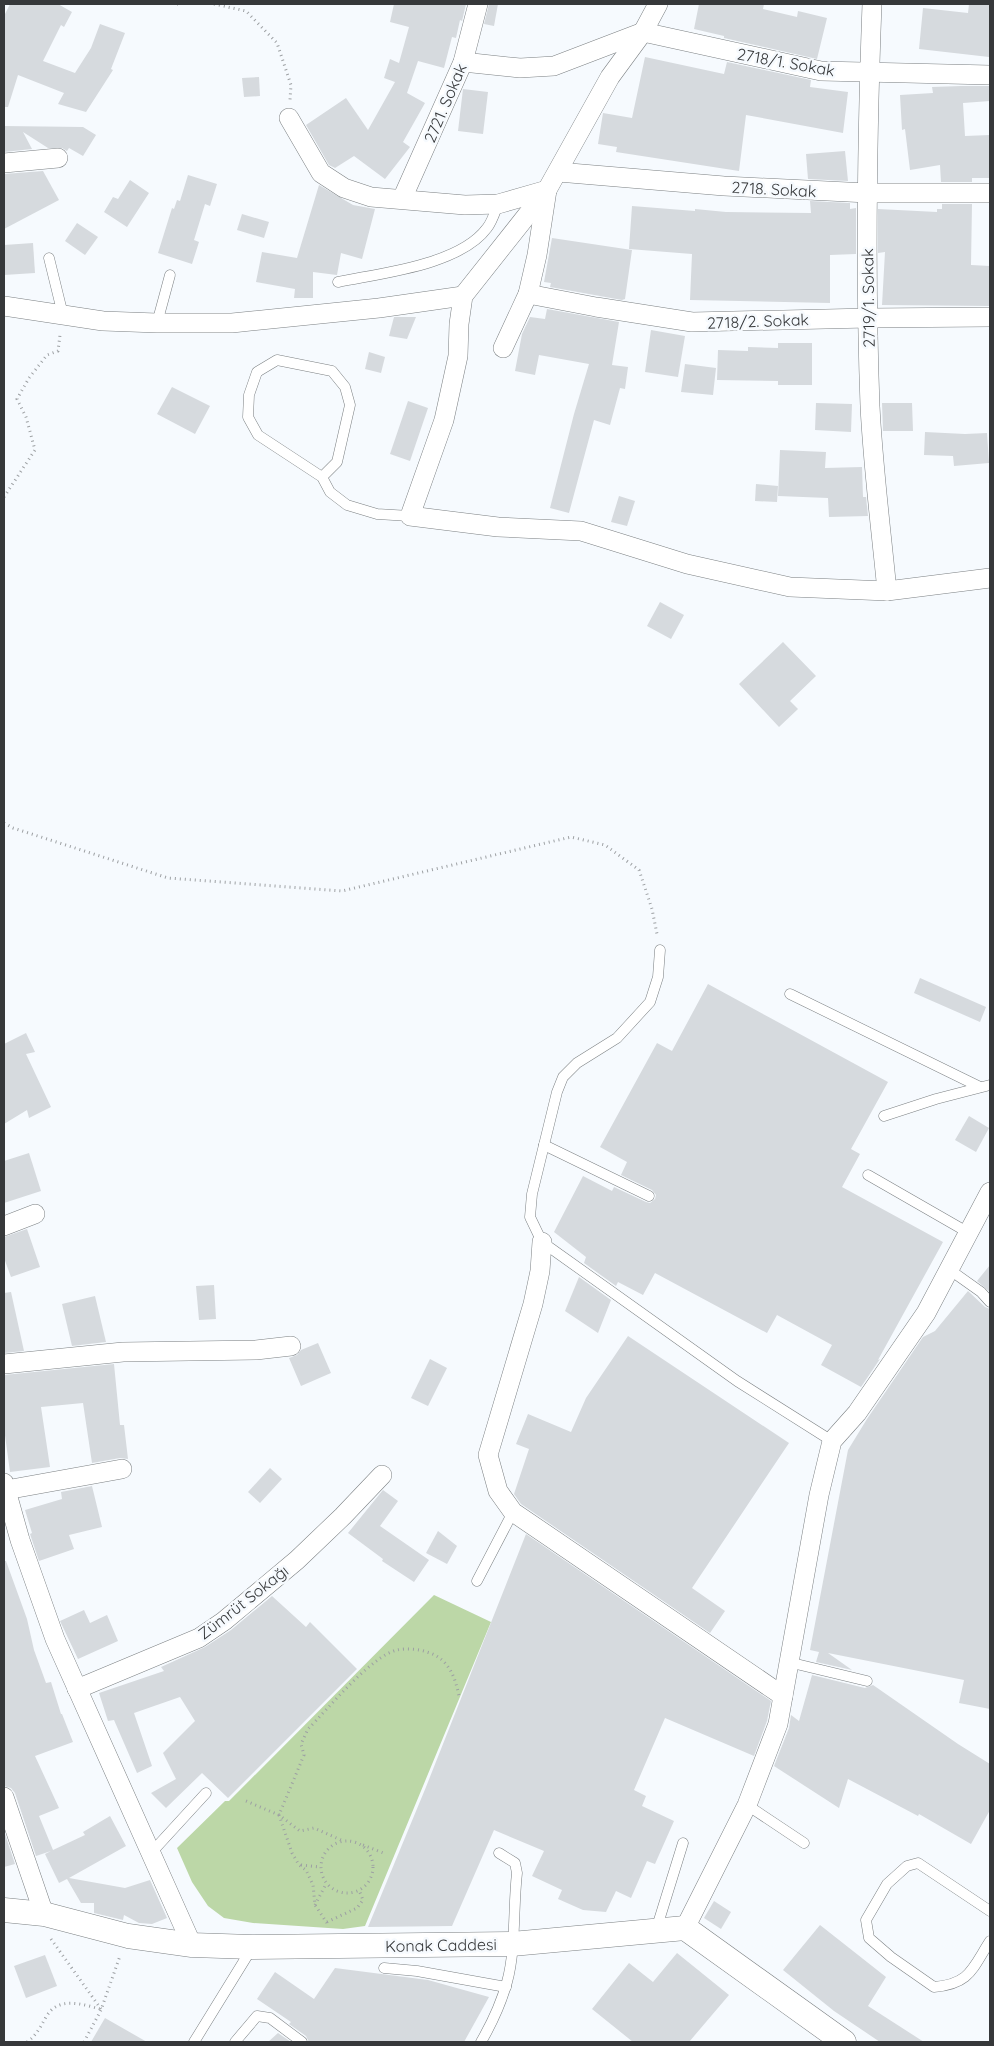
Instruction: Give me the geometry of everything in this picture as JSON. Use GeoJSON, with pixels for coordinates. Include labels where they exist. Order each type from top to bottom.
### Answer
{"type":"FeatureCollection","features":[{"type":"Feature","properties":{"kind":"street","name":"2721. Sokak"},"geometry":{"type":"LineString","coordinates":[[402,199],[463,62],[478,4]]}},
{"type":"Feature","properties":{"kind":"street"},"geometry":{"type":"LineString","coordinates":[[658,4],[643,32],[610,77],[547,190],[463,296],[459,324],[458,356],[444,420],[410,516],[498,527],[581,531],[687,564],[790,587],[887,591],[990,578]]}},
{"type":"Feature","properties":{"kind":"street","name":"2719/1. Sokak"},"geometry":{"type":"LineString","coordinates":[[872,4],[869,72],[868,193],[870,408],[887,591]]}},
{"type":"Feature","properties":{"kind":"street"},"geometry":{"type":"LineString","coordinates":[[463,62],[520,68],[554,66],[643,32]]}},
{"type":"Feature","properties":{"kind":"street","name":"2718/1. Sokak"},"geometry":{"type":"LineString","coordinates":[[643,32],[821,71],[990,75]]}},
{"type":"Feature","properties":{"kind":"street"},"geometry":{"type":"LineString","coordinates":[[289,118],[321,172],[344,188],[371,197],[465,205],[498,204],[547,190]]}},
{"type":"Feature","properties":{"kind":"street"},"geometry":{"type":"LineString","coordinates":[[4,163],[58,158]]}},
{"type":"Feature","properties":{"kind":"street","name":"2718. Sokak"},"geometry":{"type":"LineString","coordinates":[[558,172],[724,186],[868,193],[990,193]]}},
{"type":"Feature","properties":{"kind":"street"},"geometry":{"type":"LineString","coordinates":[[503,348],[528,294],[537,255],[547,190]]}},
{"type":"Feature","properties":{"kind":"street","name":"2718/2. Sokak"},"geometry":{"type":"LineString","coordinates":[[528,294],[692,322],[990,317]]}},
{"type":"Feature","properties":{"kind":"street"},"geometry":{"type":"LineString","coordinates":[[4,306],[103,321],[232,323],[379,308],[463,296]]}},
{"type":"Feature","properties":{"kind":"street"},"geometry":{"type":"LineString","coordinates":[[844,2042],[684,1928],[747,1805],[778,1724],[819,1495],[832,1441],[857,1414],[926,1313],[990,1192]]}},
{"type":"Feature","properties":{"kind":"street"},"geometry":{"type":"LineString","coordinates":[[4,1226],[35,1214]]}},
{"type":"Feature","properties":{"kind":"street"},"geometry":{"type":"LineString","coordinates":[[542,1242],[540,1271],[533,1304],[488,1455],[498,1490],[513,1512],[784,1696]]}},
{"type":"Feature","properties":{"kind":"street"},"geometry":{"type":"LineString","coordinates":[[4,1364],[123,1352],[256,1350],[291,1346]]}},
{"type":"Feature","properties":{"kind":"street"},"geometry":{"type":"LineString","coordinates":[[122,1469],[5,1486],[20,1540],[51,1630],[192,1946]]}},
{"type":"Feature","properties":{"kind":"street","name":"Zümrüt Sokağı"},"geometry":{"type":"LineString","coordinates":[[77,1688],[198,1638],[218,1625],[297,1560],[382,1475]]}},
{"type":"Feature","properties":{"kind":"street"},"geometry":{"type":"LineString","coordinates":[[4,1797],[44,1914]]}},
{"type":"Feature","properties":{"kind":"street","name":"Konak Caddesi"},"geometry":{"type":"LineString","coordinates":[[4,1910],[44,1914],[128,1936],[192,1946],[512,1944],[684,1928]]}},
{"type":"Feature","properties":{"kind":"lane"},"geometry":{"type":"LineString","coordinates":[[338,282],[441,259],[470,244],[481,235],[488,227],[498,204]]}},
{"type":"Feature","properties":{"kind":"lane"},"geometry":{"type":"LineString","coordinates":[[49,258],[63,315]]}},
{"type":"Feature","properties":{"kind":"lane"},"geometry":{"type":"LineString","coordinates":[[157,323],[170,275]]}},
{"type":"Feature","properties":{"kind":"lane"},"geometry":{"type":"LineString","coordinates":[[322,477],[337,462],[350,405],[345,387],[332,371],[277,360],[258,372],[249,395],[248,416],[258,435],[322,477],[330,492],[347,505],[377,514],[410,516]]}},
{"type":"Feature","properties":{"kind":"lane"},"geometry":{"type":"LineString","coordinates":[[660,950],[658,977],[650,1002],[617,1038],[577,1063],[563,1077],[557,1092],[532,1194],[530,1217],[542,1242],[737,1381],[832,1441]]}},
{"type":"Feature","properties":{"kind":"lane"},"geometry":{"type":"LineString","coordinates":[[790,994],[985,1086]]}},
{"type":"Feature","properties":{"kind":"lane"},"geometry":{"type":"LineString","coordinates":[[884,1116],[985,1086]]}},
{"type":"Feature","properties":{"kind":"lane"},"geometry":{"type":"LineString","coordinates":[[544,1145],[649,1196]]}},
{"type":"Feature","properties":{"kind":"lane"},"geometry":{"type":"LineString","coordinates":[[868,1174],[970,1233]]}},
{"type":"Feature","properties":{"kind":"lane"},"geometry":{"type":"LineString","coordinates":[[950,1270],[980,1292],[990,1302]]}},
{"type":"Feature","properties":{"kind":"lane"},"geometry":{"type":"LineString","coordinates":[[477,1581],[513,1512]]}},
{"type":"Feature","properties":{"kind":"lane"},"geometry":{"type":"LineString","coordinates":[[788,1662],[868,1681]]}},
{"type":"Feature","properties":{"kind":"lane"},"geometry":{"type":"LineString","coordinates":[[151,1853],[206,1793]]}},
{"type":"Feature","properties":{"kind":"lane"},"geometry":{"type":"LineString","coordinates":[[747,1805],[804,1843]]}},
{"type":"Feature","properties":{"kind":"lane"},"geometry":{"type":"LineString","coordinates":[[655,1931],[683,1843]]}},
{"type":"Feature","properties":{"kind":"lane"},"geometry":{"type":"LineString","coordinates":[[481,2042],[496,2017],[506,1987],[512,1944],[517,1873],[515,1863],[499,1853]]}},
{"type":"Feature","properties":{"kind":"lane"},"geometry":{"type":"LineString","coordinates":[[990,1911],[918,1863],[907,1866],[886,1884],[866,1920],[869,1938],[891,1958],[934,1988],[951,1986],[965,1979],[990,1941]]}},
{"type":"Feature","properties":{"kind":"lane"},"geometry":{"type":"LineString","coordinates":[[194,2042],[252,1947]]}},
{"type":"Feature","properties":{"kind":"lane"},"geometry":{"type":"LineString","coordinates":[[384,1968],[417,1971],[506,1987]]}},
{"type":"Feature","properties":{"kind":"lane"},"geometry":{"type":"LineString","coordinates":[[235,2042],[257,2016],[270,2018],[302,2042]]}},
{"type":"Feature","properties":{"kind":"path"},"geometry":{"type":"LineString","coordinates":[[214,4],[246,11],[277,43],[291,85],[289,118]]}},
{"type":"Feature","properties":{"kind":"path"},"geometry":{"type":"LineString","coordinates":[[4,497],[35,450],[26,417],[17,399],[28,378],[47,355],[58,351],[63,315]]}},
{"type":"Feature","properties":{"kind":"path"},"geometry":{"type":"LineString","coordinates":[[4,823],[14,828],[168,878],[342,891],[571,836],[605,845],[639,870],[652,909],[660,950]]}},
{"type":"Feature","properties":{"kind":"path"},"geometry":{"type":"LineString","coordinates":[[328,1946],[327,1922],[315,1906],[312,1885],[306,1870],[299,1865],[292,1853],[279,1815],[304,1755],[301,1744],[308,1730],[375,1661],[396,1650],[416,1650],[434,1654],[441,1658],[448,1666],[456,1682],[459,1696]]}},
{"type":"Feature","properties":{"kind":"path"},"geometry":{"type":"LineString","coordinates":[[246,1801],[279,1815],[300,1831],[314,1828],[341,1840],[359,1843],[386,1854]]}},
{"type":"Feature","properties":{"kind":"path"},"geometry":{"type":"LineString","coordinates":[[341,1840],[326,1850],[321,1858],[320,1867],[326,1884],[333,1890],[342,1893],[359,1890],[370,1879],[373,1871],[370,1855],[359,1843]]}},
{"type":"Feature","properties":{"kind":"path"},"geometry":{"type":"LineString","coordinates":[[299,1865],[320,1867]]}},
{"type":"Feature","properties":{"kind":"path"},"geometry":{"type":"LineString","coordinates":[[315,1906],[326,1884]]}},
{"type":"Feature","properties":{"kind":"path"},"geometry":{"type":"LineString","coordinates":[[327,1922],[357,1908],[363,1900],[359,1890]]}},
{"type":"Feature","properties":{"kind":"path"},"geometry":{"type":"LineString","coordinates":[[44,1914],[50,1938],[101,2010]]}},
{"type":"Feature","properties":{"kind":"path"},"geometry":{"type":"LineString","coordinates":[[84,2042],[101,2010],[120,1959],[118,1933]]}},
{"type":"Feature","properties":{"kind":"path"},"geometry":{"type":"LineString","coordinates":[[28,2042],[36,2035],[48,2014],[58,2004],[80,2003],[101,2010]]}},
{"type":"Feature","properties":{"kind":"green space"},"geometry":{"type":"Polygon","coordinates":[[[434,1595],[491,1622],[365,1926],[343,1929],[253,1923],[224,1918],[208,1906],[192,1882],[177,1848],[225,1801],[229,1801],[434,1595]]]}},
{"type":"Feature","properties":{"kind":"building"},"geometry":{"type":"Polygon","coordinates":[[[10,4],[58,4],[72,12],[64,27],[61,25],[43,61],[75,73],[91,48],[100,24],[125,33],[111,69],[113,70],[86,112],[58,104],[64,93],[18,75],[8,107],[4,107],[4,16],[10,4]]]}},
{"type":"Feature","properties":{"kind":"building"},"geometry":{"type":"Polygon","coordinates":[[[394,4],[466,4],[456,38],[452,37],[444,68],[418,61],[407,93],[425,103],[403,142],[410,147],[385,179],[354,156],[335,168],[329,165],[306,125],[346,98],[368,130],[395,82],[384,78],[390,59],[399,63],[409,27],[390,22],[394,4]]]}},
{"type":"Feature","properties":{"kind":"building"},"geometry":{"type":"Polygon","coordinates":[[[489,4],[498,4],[494,26],[484,24],[489,4]]]}},
{"type":"Feature","properties":{"kind":"building"},"geometry":{"type":"Polygon","coordinates":[[[699,4],[764,4],[763,9],[797,17],[798,11],[827,18],[817,59],[724,38],[724,36],[694,29],[699,4]]]}},
{"type":"Feature","properties":{"kind":"building"},"geometry":{"type":"Polygon","coordinates":[[[969,4],[990,4],[989,57],[919,49],[923,8],[968,13],[969,4]]]}},
{"type":"Feature","properties":{"kind":"building"},"geometry":{"type":"Polygon","coordinates":[[[645,57],[724,74],[727,62],[811,80],[810,87],[848,92],[843,133],[746,115],[739,171],[616,152],[617,147],[598,144],[603,113],[632,118],[645,57]]]}},
{"type":"Feature","properties":{"kind":"building"},"geometry":{"type":"Polygon","coordinates":[[[259,77],[260,96],[244,97],[242,78],[259,77]]]}},
{"type":"Feature","properties":{"kind":"building"},"geometry":{"type":"Polygon","coordinates":[[[990,86],[990,101],[963,103],[965,136],[990,135],[990,178],[972,178],[972,182],[941,182],[940,165],[910,170],[905,129],[902,130],[900,95],[933,93],[932,87],[990,86]]]}},
{"type":"Feature","properties":{"kind":"building"},"geometry":{"type":"Polygon","coordinates":[[[463,89],[488,92],[483,134],[458,131],[463,89]]]}},
{"type":"Feature","properties":{"kind":"building"},"geometry":{"type":"Polygon","coordinates":[[[4,126],[83,127],[96,135],[83,156],[69,148],[67,151],[62,148],[48,148],[23,132],[32,149],[4,152],[4,126]]]}},
{"type":"Feature","properties":{"kind":"building"},"geometry":{"type":"Polygon","coordinates":[[[845,151],[848,181],[808,179],[806,154],[845,151]]]}},
{"type":"Feature","properties":{"kind":"building"},"geometry":{"type":"Polygon","coordinates":[[[43,171],[59,200],[4,229],[4,174],[43,171]]]}},
{"type":"Feature","properties":{"kind":"building"},"geometry":{"type":"Polygon","coordinates":[[[188,175],[217,184],[210,206],[205,204],[194,240],[199,242],[192,264],[158,253],[172,208],[174,209],[177,200],[180,201],[188,175]]]}},
{"type":"Feature","properties":{"kind":"building"},"geometry":{"type":"Polygon","coordinates":[[[130,180],[149,193],[127,227],[104,212],[113,197],[118,199],[130,180]]]}},
{"type":"Feature","properties":{"kind":"building"},"geometry":{"type":"Polygon","coordinates":[[[319,185],[353,205],[375,209],[362,259],[341,253],[337,275],[313,272],[313,298],[294,298],[295,289],[256,282],[262,252],[297,258],[319,185]]]}},
{"type":"Feature","properties":{"kind":"building"},"geometry":{"type":"Polygon","coordinates":[[[810,201],[850,203],[850,209],[856,208],[856,254],[830,255],[830,303],[690,300],[692,254],[629,249],[632,206],[695,211],[695,209],[726,212],[811,213],[810,201]]]}},
{"type":"Feature","properties":{"kind":"building"},"geometry":{"type":"Polygon","coordinates":[[[942,204],[972,204],[971,265],[990,266],[990,306],[882,305],[885,252],[878,253],[878,209],[937,212],[937,209],[942,209],[942,204]]]}},
{"type":"Feature","properties":{"kind":"building"},"geometry":{"type":"Polygon","coordinates":[[[242,214],[269,222],[264,238],[237,230],[242,214]]]}},
{"type":"Feature","properties":{"kind":"building"},"geometry":{"type":"Polygon","coordinates":[[[77,223],[98,237],[85,255],[65,241],[77,223]]]}},
{"type":"Feature","properties":{"kind":"building"},"geometry":{"type":"Polygon","coordinates":[[[552,238],[632,250],[625,299],[550,287],[551,283],[544,282],[552,238]]]}},
{"type":"Feature","properties":{"kind":"building"},"geometry":{"type":"Polygon","coordinates":[[[33,243],[35,273],[4,275],[4,245],[33,243]]]}},
{"type":"Feature","properties":{"kind":"building"},"geometry":{"type":"Polygon","coordinates":[[[547,309],[619,322],[612,365],[628,367],[625,389],[620,388],[610,425],[594,420],[569,513],[550,508],[589,364],[539,355],[535,375],[515,371],[522,334],[530,317],[545,319],[547,309]]]}},
{"type":"Feature","properties":{"kind":"building"},"geometry":{"type":"Polygon","coordinates":[[[394,317],[416,317],[407,339],[389,336],[394,317]]]}},
{"type":"Feature","properties":{"kind":"building"},"geometry":{"type":"Polygon","coordinates":[[[651,330],[685,336],[678,377],[645,372],[651,330]]]}},
{"type":"Feature","properties":{"kind":"building"},"geometry":{"type":"Polygon","coordinates":[[[778,343],[812,343],[812,385],[778,385],[778,381],[717,380],[718,350],[748,351],[748,347],[778,348],[778,343]]]}},
{"type":"Feature","properties":{"kind":"building"},"geometry":{"type":"Polygon","coordinates":[[[369,352],[385,357],[381,373],[365,369],[369,352]]]}},
{"type":"Feature","properties":{"kind":"building"},"geometry":{"type":"Polygon","coordinates":[[[685,364],[716,368],[713,395],[681,392],[685,364]]]}},
{"type":"Feature","properties":{"kind":"building"},"geometry":{"type":"Polygon","coordinates":[[[172,387],[210,406],[195,434],[157,414],[172,387]]]}},
{"type":"Feature","properties":{"kind":"building"},"geometry":{"type":"Polygon","coordinates":[[[408,401],[428,408],[410,461],[390,454],[408,401]]]}},
{"type":"Feature","properties":{"kind":"building"},"geometry":{"type":"Polygon","coordinates":[[[816,403],[852,404],[851,432],[815,430],[816,403]]]}},
{"type":"Feature","properties":{"kind":"building"},"geometry":{"type":"Polygon","coordinates":[[[882,403],[912,403],[913,431],[883,431],[882,403]]]}},
{"type":"Feature","properties":{"kind":"building"},"geometry":{"type":"Polygon","coordinates":[[[925,432],[987,433],[989,463],[954,466],[953,456],[924,455],[925,432]]]}},
{"type":"Feature","properties":{"kind":"building"},"geometry":{"type":"Polygon","coordinates":[[[780,450],[826,452],[825,468],[862,467],[863,497],[866,497],[868,516],[829,517],[828,498],[778,496],[780,450]]]}},
{"type":"Feature","properties":{"kind":"building"},"geometry":{"type":"Polygon","coordinates":[[[756,484],[778,486],[777,502],[755,501],[756,484]]]}},
{"type":"Feature","properties":{"kind":"building"},"geometry":{"type":"Polygon","coordinates":[[[619,496],[635,501],[627,526],[611,522],[619,496]]]}},
{"type":"Feature","properties":{"kind":"building"},"geometry":{"type":"Polygon","coordinates":[[[660,602],[684,615],[671,639],[647,626],[660,602]]]}},
{"type":"Feature","properties":{"kind":"building"},"geometry":{"type":"Polygon","coordinates":[[[783,642],[816,676],[790,701],[798,709],[779,727],[739,684],[783,642]]]}},
{"type":"Feature","properties":{"kind":"building"},"geometry":{"type":"Polygon","coordinates":[[[920,978],[986,1007],[980,1022],[914,993],[920,978]]]}},
{"type":"Feature","properties":{"kind":"building"},"geometry":{"type":"Polygon","coordinates":[[[708,984],[888,1082],[851,1149],[860,1154],[842,1187],[943,1242],[878,1360],[880,1359],[861,1387],[821,1365],[832,1345],[777,1315],[767,1333],[655,1273],[643,1295],[618,1282],[616,1286],[584,1263],[586,1257],[554,1232],[583,1176],[612,1191],[614,1187],[646,1202],[650,1203],[655,1199],[656,1195],[652,1190],[621,1175],[627,1162],[600,1147],[657,1043],[672,1051],[708,984]]]}},
{"type":"Feature","properties":{"kind":"building"},"geometry":{"type":"Polygon","coordinates":[[[26,1033],[35,1052],[26,1054],[51,1107],[29,1118],[27,1110],[4,1124],[4,1044],[26,1033]]]}},
{"type":"Feature","properties":{"kind":"building"},"geometry":{"type":"Polygon","coordinates":[[[969,1116],[989,1128],[976,1152],[955,1140],[969,1116]]]}},
{"type":"Feature","properties":{"kind":"building"},"geometry":{"type":"Polygon","coordinates":[[[29,1153],[41,1191],[4,1203],[4,1161],[29,1153]]]}},
{"type":"Feature","properties":{"kind":"building"},"geometry":{"type":"Polygon","coordinates":[[[27,1229],[40,1267],[11,1277],[4,1258],[4,1237],[27,1229]]]}},
{"type":"Feature","properties":{"kind":"building"},"geometry":{"type":"Polygon","coordinates":[[[990,1265],[990,1292],[977,1281],[990,1265]]]}},
{"type":"Feature","properties":{"kind":"building"},"geometry":{"type":"Polygon","coordinates":[[[579,1277],[611,1300],[598,1333],[565,1311],[579,1277]]]}},
{"type":"Feature","properties":{"kind":"building"},"geometry":{"type":"Polygon","coordinates":[[[214,1285],[216,1319],[199,1320],[196,1286],[214,1285]]]}},
{"type":"Feature","properties":{"kind":"building"},"geometry":{"type":"Polygon","coordinates":[[[968,1291],[985,1307],[990,1309],[990,1709],[959,1703],[964,1680],[828,1653],[852,1670],[816,1662],[819,1652],[810,1650],[848,1450],[923,1337],[935,1331],[968,1291]]]}},
{"type":"Feature","properties":{"kind":"building"},"geometry":{"type":"Polygon","coordinates":[[[11,1292],[24,1351],[4,1353],[4,1293],[11,1292]]]}},
{"type":"Feature","properties":{"kind":"building"},"geometry":{"type":"Polygon","coordinates":[[[95,1296],[106,1342],[72,1346],[62,1304],[95,1296]]]}},
{"type":"Feature","properties":{"kind":"building"},"geometry":{"type":"Polygon","coordinates":[[[628,1336],[789,1443],[692,1588],[725,1611],[710,1633],[521,1504],[514,1494],[529,1449],[516,1444],[528,1414],[571,1432],[586,1398],[628,1336]]]}},
{"type":"Feature","properties":{"kind":"building"},"geometry":{"type":"Polygon","coordinates":[[[318,1343],[331,1373],[301,1386],[289,1358],[297,1355],[301,1350],[318,1343]]]}},
{"type":"Feature","properties":{"kind":"building"},"geometry":{"type":"Polygon","coordinates":[[[430,1359],[447,1368],[428,1406],[411,1398],[430,1359]]]}},
{"type":"Feature","properties":{"kind":"building"},"geometry":{"type":"Polygon","coordinates":[[[114,1364],[120,1425],[124,1425],[128,1459],[120,1458],[92,1463],[83,1403],[41,1407],[50,1467],[10,1472],[4,1428],[4,1375],[114,1364]]]}},
{"type":"Feature","properties":{"kind":"building"},"geometry":{"type":"Polygon","coordinates":[[[270,1468],[282,1479],[260,1503],[248,1492],[270,1468]]]}},
{"type":"Feature","properties":{"kind":"building"},"geometry":{"type":"Polygon","coordinates":[[[92,1486],[102,1527],[69,1535],[74,1549],[39,1561],[30,1534],[32,1533],[25,1510],[62,1499],[61,1492],[92,1486]]]}},
{"type":"Feature","properties":{"kind":"building"},"geometry":{"type":"Polygon","coordinates":[[[383,1490],[398,1501],[380,1526],[429,1560],[414,1582],[382,1561],[383,1559],[348,1533],[383,1490]]]}},
{"type":"Feature","properties":{"kind":"building"},"geometry":{"type":"Polygon","coordinates":[[[438,1531],[457,1546],[447,1564],[426,1553],[438,1531]]]}},
{"type":"Feature","properties":{"kind":"building"},"geometry":{"type":"Polygon","coordinates":[[[526,1534],[771,1701],[767,1721],[754,1756],[665,1718],[634,1790],[646,1796],[642,1806],[674,1821],[655,1864],[647,1861],[631,1898],[616,1891],[606,1912],[583,1910],[558,1899],[562,1890],[532,1876],[544,1851],[494,1830],[452,1926],[368,1927],[426,1787],[526,1534]]]}},
{"type":"Feature","properties":{"kind":"building"},"geometry":{"type":"Polygon","coordinates":[[[4,1561],[6,1561],[27,1619],[34,1650],[46,1683],[51,1682],[61,1714],[73,1742],[35,1756],[59,1808],[39,1816],[53,1850],[85,1835],[83,1832],[110,1816],[126,1846],[69,1878],[125,1888],[150,1880],[167,1918],[152,1924],[139,1923],[124,1915],[123,1920],[94,1913],[94,1903],[81,1903],[67,1879],[59,1883],[45,1854],[51,1851],[36,1856],[15,1793],[11,1788],[4,1786],[4,1561]]]}},
{"type":"Feature","properties":{"kind":"building"},"geometry":{"type":"Polygon","coordinates":[[[272,1596],[306,1627],[310,1622],[357,1669],[228,1798],[202,1773],[166,1808],[151,1793],[176,1779],[163,1753],[195,1721],[180,1697],[134,1713],[152,1766],[137,1773],[114,1720],[108,1721],[99,1693],[164,1671],[161,1667],[205,1647],[231,1630],[272,1596]]]}},
{"type":"Feature","properties":{"kind":"building"},"geometry":{"type":"Polygon","coordinates":[[[84,1610],[90,1623],[107,1615],[118,1641],[78,1659],[60,1621],[84,1610]]]}},
{"type":"Feature","properties":{"kind":"building"},"geometry":{"type":"Polygon","coordinates":[[[812,1675],[865,1688],[873,1685],[990,1764],[990,1810],[971,1844],[919,1814],[918,1816],[848,1779],[839,1808],[774,1766],[789,1728],[791,1715],[799,1721],[812,1675]]]}},
{"type":"Feature","properties":{"kind":"building"},"geometry":{"type":"Polygon","coordinates":[[[4,1831],[15,1864],[4,1867],[4,1831]]]}},
{"type":"Feature","properties":{"kind":"building"},"geometry":{"type":"Polygon","coordinates":[[[714,1901],[731,1912],[721,1929],[704,1918],[714,1901]]]}},
{"type":"Feature","properties":{"kind":"building"},"geometry":{"type":"Polygon","coordinates":[[[820,1925],[886,1977],[868,2006],[924,2042],[880,2042],[834,2011],[783,1970],[820,1925]]]}},
{"type":"Feature","properties":{"kind":"building"},"geometry":{"type":"Polygon","coordinates":[[[677,1953],[729,1995],[689,2042],[633,2042],[592,2009],[629,1963],[653,1982],[677,1953]]]}},
{"type":"Feature","properties":{"kind":"building"},"geometry":{"type":"Polygon","coordinates":[[[45,1955],[57,1986],[26,1998],[14,1966],[45,1955]]]}},
{"type":"Feature","properties":{"kind":"building"},"geometry":{"type":"Polygon","coordinates":[[[335,1968],[428,1980],[489,1997],[464,2042],[309,2042],[306,2036],[289,2024],[291,2022],[257,1999],[275,1972],[314,1999],[335,1968]]]}},
{"type":"Feature","properties":{"kind":"building"},"geometry":{"type":"Polygon","coordinates":[[[105,2018],[147,2042],[91,2042],[105,2018]]]}},
{"type":"Feature","properties":{"kind":"building"},"geometry":{"type":"Polygon","coordinates":[[[278,2033],[291,2042],[268,2042],[278,2033]]]}}]}
